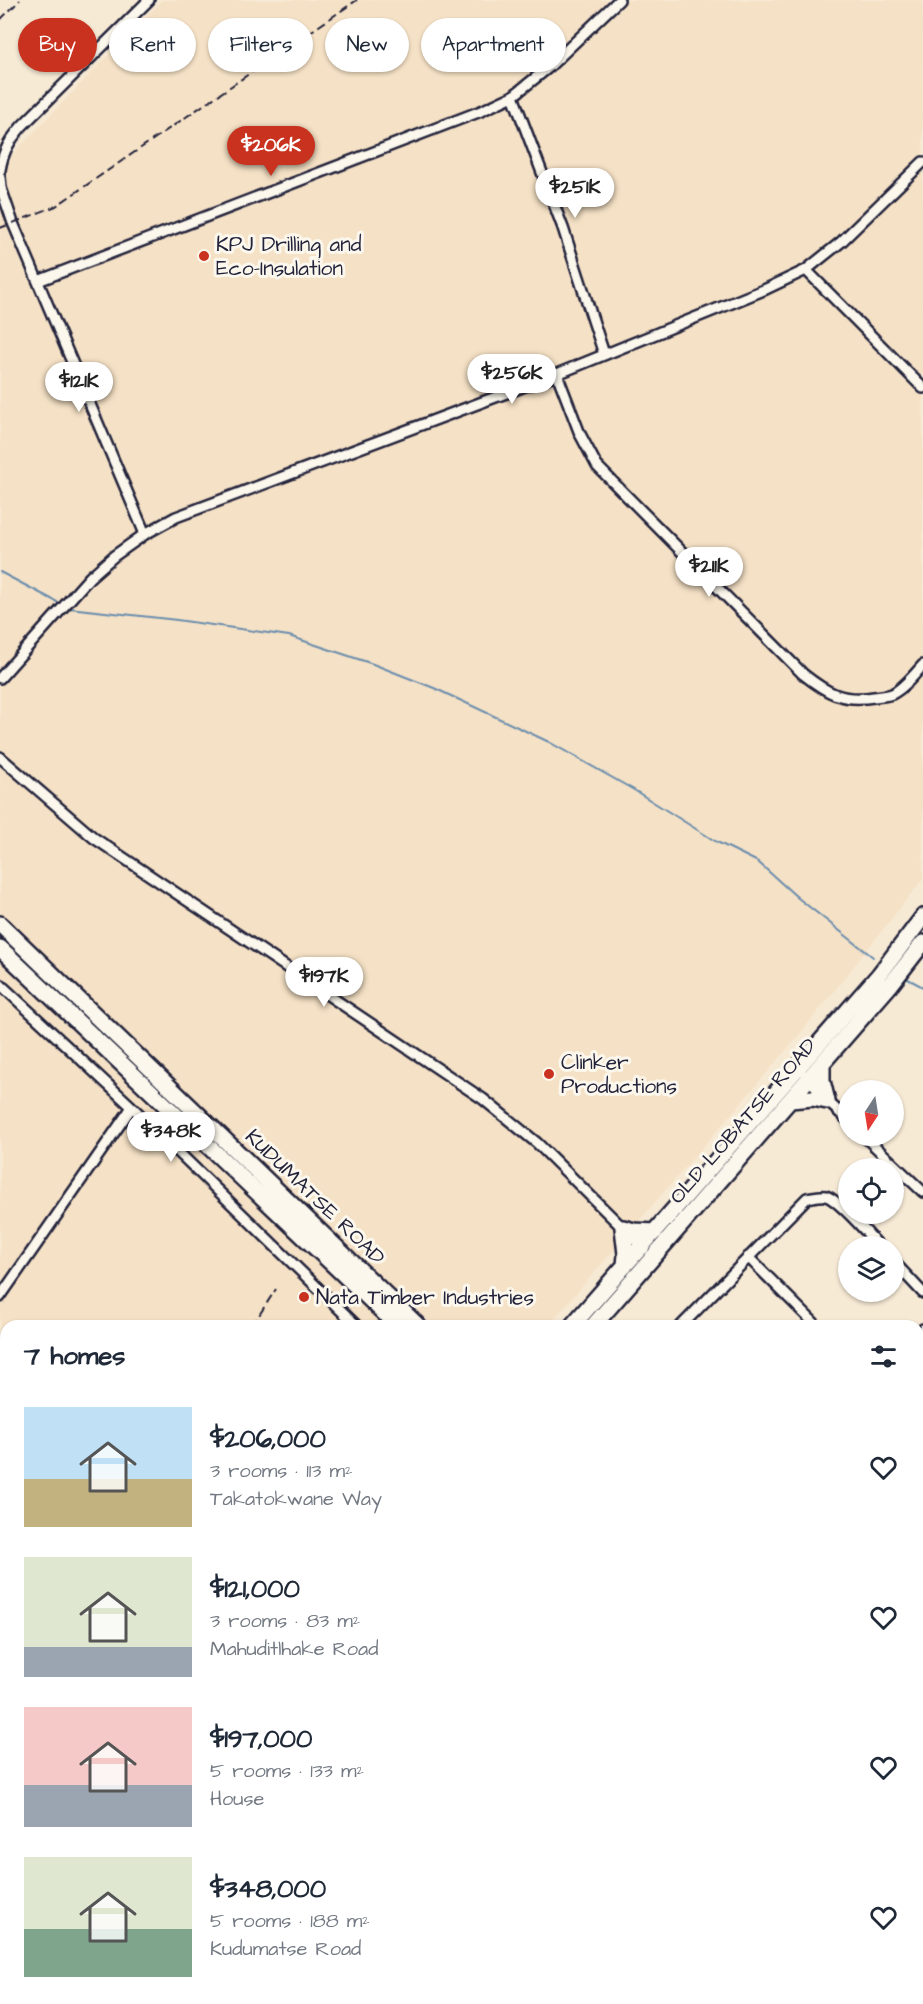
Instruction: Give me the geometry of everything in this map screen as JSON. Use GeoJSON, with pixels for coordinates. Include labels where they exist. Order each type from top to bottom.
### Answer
{"type":"FeatureCollection","features":[{"type":"Feature","properties":{"kind":"main road","name":"OLD LOBATSE ROAD"},"geometry":{"type":"LineString","coordinates":[[597,1320],[647,1252],[790,1100],[804,1073],[923,917]]}},
{"type":"Feature","properties":{"kind":"main road","name":"KUDUMATSE ROAD"},"geometry":{"type":"LineString","coordinates":[[0,924],[412,1320]]}},
{"type":"Feature","properties":{"kind":"main road","name":"OLD LOBATSE ROAD"},"geometry":{"type":"LineString","coordinates":[[804,1073],[822,1063],[891,984],[923,943]]}},
{"type":"Feature","properties":{"kind":"main road","name":"KUDUMATSE ROAD"},"geometry":{"type":"LineString","coordinates":[[0,948],[392,1320]]}},
{"type":"Feature","properties":{"kind":"main road"},"geometry":{"type":"LineString","coordinates":[[790,1100],[813,1098],[827,1101],[822,1081],[822,1063]]}},
{"type":"Feature","properties":{"kind":"main road"},"geometry":{"type":"LineString","coordinates":[[577,1320],[625,1266],[647,1252],[655,1233],[804,1073]]}},
{"type":"Feature","properties":{"kind":"main road"},"geometry":{"type":"LineString","coordinates":[[625,1266],[623,1228],[655,1233]]}},
{"type":"Feature","properties":{"kind":"street"},"geometry":{"type":"LineString","coordinates":[[0,170],[2,156],[9,141],[22,126],[149,0]]}},
{"type":"Feature","properties":{"kind":"street"},"geometry":{"type":"LineString","coordinates":[[38,280],[428,132],[513,96],[549,67],[619,0]]}},
{"type":"Feature","properties":{"kind":"street"},"geometry":{"type":"LineString","coordinates":[[513,96],[563,228],[604,354]]}},
{"type":"Feature","properties":{"kind":"street"},"geometry":{"type":"LineString","coordinates":[[0,678],[90,577],[145,534],[176,517],[557,374],[766,289],[806,270],[841,242],[923,162]]}},
{"type":"Feature","properties":{"kind":"street"},"geometry":{"type":"LineString","coordinates":[[0,177],[1,188],[11,216],[145,534]]}},
{"type":"Feature","properties":{"kind":"street"},"geometry":{"type":"LineString","coordinates":[[806,270],[923,388]]}},
{"type":"Feature","properties":{"kind":"street"},"geometry":{"type":"LineString","coordinates":[[557,374],[580,434],[597,466],[803,674],[822,689],[842,698],[861,699],[892,694],[923,665]]}},
{"type":"Feature","properties":{"kind":"street"},"geometry":{"type":"LineString","coordinates":[[0,757],[94,838],[483,1099],[537,1143],[647,1252]]}},
{"type":"Feature","properties":{"kind":"street"},"geometry":{"type":"LineString","coordinates":[[0,984],[132,1107],[351,1320]]}},
{"type":"Feature","properties":{"kind":"street"},"geometry":{"type":"LineString","coordinates":[[804,1073],[838,1111]]}},
{"type":"Feature","properties":{"kind":"street"},"geometry":{"type":"LineString","coordinates":[[0,1297],[132,1107]]}},
{"type":"Feature","properties":{"kind":"street"},"geometry":{"type":"LineString","coordinates":[[875,1146],[923,1192]]}},
{"type":"Feature","properties":{"kind":"street"},"geometry":{"type":"LineString","coordinates":[[687,1320],[807,1198],[829,1197],[870,1236]]}},
{"type":"Feature","properties":{"kind":"street"},"geometry":{"type":"LineString","coordinates":[[748,1257],[811,1320]]}},
{"type":"Feature","properties":{"kind":"street"},"geometry":{"type":"LineString","coordinates":[[904,1273],[923,1293]]}},
{"type":"Feature","properties":{"kind":"shaded area"},"geometry":{"type":"Polygon","coordinates":[[[162,0],[923,0],[923,879],[796,1039],[553,1320],[0,1320],[0,167],[92,72],[97,72],[97,67],[109,55],[109,72],[196,72],[196,18],[145,18],[162,0]]]}},
{"type":"Feature","properties":{"kind":"waterway"},"geometry":{"type":"LineString","coordinates":[[0,572],[59,603]]}},
{"type":"Feature","properties":{"kind":"waterway"},"geometry":{"type":"LineString","coordinates":[[69,608],[289,636],[373,664],[434,688],[549,742],[634,790],[715,841],[758,862],[798,898],[873,957]]}},
{"type":"Feature","properties":{"kind":"waterway"},"geometry":{"type":"LineString","coordinates":[[906,978],[923,987]]}},
{"type":"Feature","properties":{"kind":"railway"},"geometry":{"type":"LineString","coordinates":[[0,20],[20,0]]}},
{"type":"Feature","properties":{"kind":"railway"},"geometry":{"type":"LineString","coordinates":[[0,228],[56,206],[357,0]]}},
{"type":"Feature","properties":{"kind":"railway"},"geometry":{"type":"LineString","coordinates":[[256,1320],[276,1289]]}},
{"type":"Feature","properties":{"kind":"place","name":"KPJ Drilling and Eco-Insulation"},"geometry":{"type":"Point","coordinates":[204,256]}},
{"type":"Feature","properties":{"kind":"place","name":"Clinker Productions"},"geometry":{"type":"Point","coordinates":[549,1074]}},
{"type":"Feature","properties":{"kind":"place","name":"Nata Timber Industries"},"geometry":{"type":"Point","coordinates":[304,1297]}}]}
